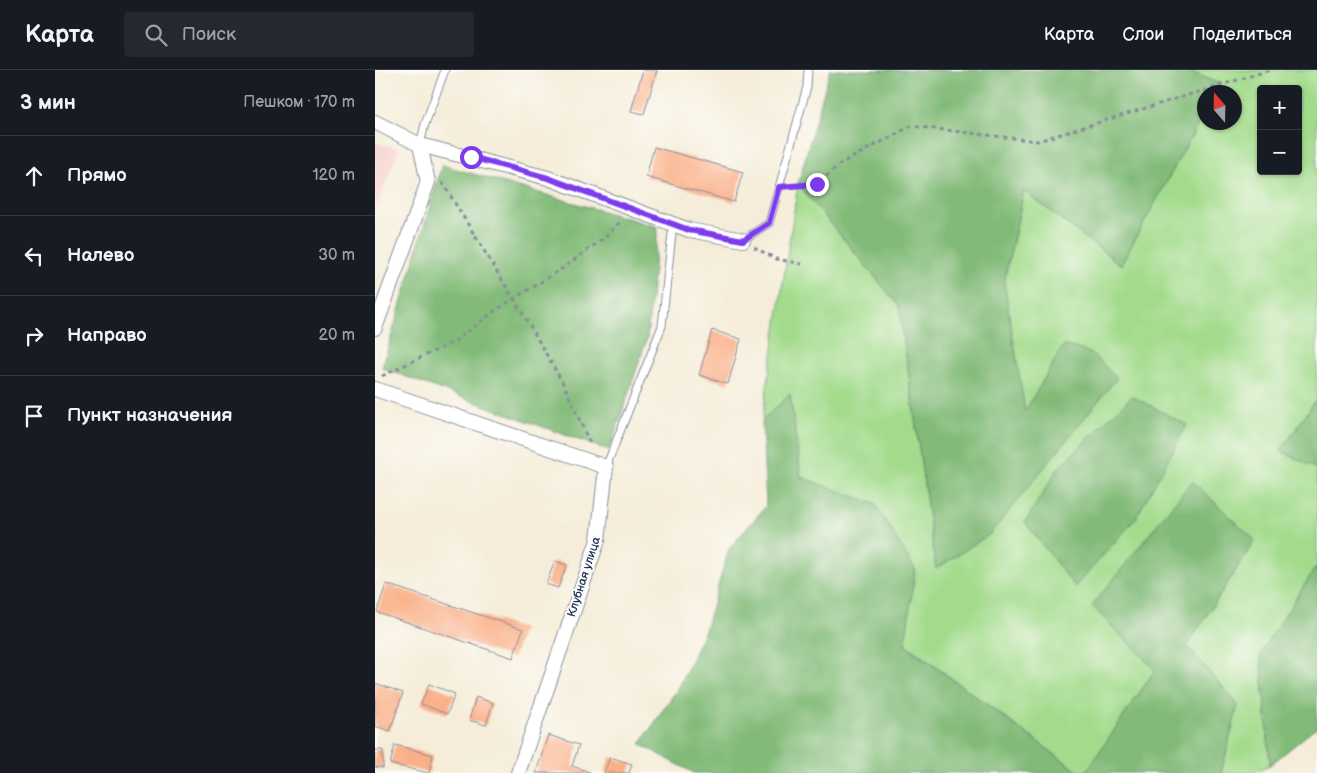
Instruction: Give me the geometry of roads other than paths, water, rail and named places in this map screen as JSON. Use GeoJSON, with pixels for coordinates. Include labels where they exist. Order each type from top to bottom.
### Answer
{"type":"FeatureCollection","features":[{"type":"Feature","properties":{"kind":"street"},"geometry":{"type":"LineString","coordinates":[[375,122],[420,145],[548,178],[689,230],[743,240]]}},
{"type":"Feature","properties":{"kind":"street"},"geometry":{"type":"LineString","coordinates":[[375,328],[428,182],[420,145]]}},
{"type":"Feature","properties":{"kind":"street"},"geometry":{"type":"LineString","coordinates":[[375,389],[606,466]]}},
{"type":"Feature","properties":{"kind":"street","name":"Клубная улица"},"geometry":{"type":"LineString","coordinates":[[518,773],[598,540],[606,466]]}},
{"type":"Feature","properties":{"kind":"lane"},"geometry":{"type":"LineString","coordinates":[[420,145],[425,124],[445,70]]}},
{"type":"Feature","properties":{"kind":"lane"},"geometry":{"type":"LineString","coordinates":[[743,240],[769,223],[807,87],[808,70]]}},
{"type":"Feature","properties":{"kind":"lane"},"geometry":{"type":"LineString","coordinates":[[606,466],[662,326],[673,224]]}}]}
